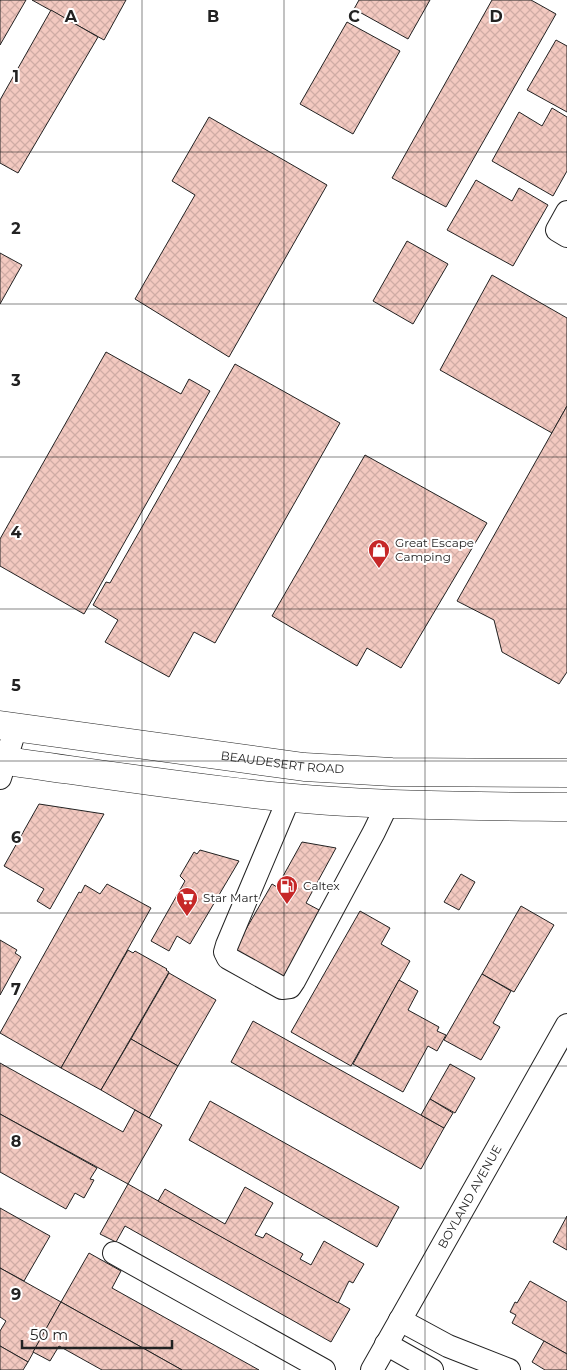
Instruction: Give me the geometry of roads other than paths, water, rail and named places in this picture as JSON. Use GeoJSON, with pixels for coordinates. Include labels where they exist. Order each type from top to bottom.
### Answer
{"type":"FeatureCollection","features":[{"type":"Feature","properties":{"kind":"highway","name":"BEAUDESERT ROAD"},"geometry":{"type":"LineString","coordinates":[[8,726],[304,766],[392,772],[567,773]]}},
{"type":"Feature","properties":{"kind":"highway"},"geometry":{"type":"LineString","coordinates":[[2,766],[289,798],[387,805],[567,807]]}},
{"type":"Feature","properties":{"kind":"street"},"geometry":{"type":"LineString","coordinates":[[567,212],[557,230],[567,236]]}},
{"type":"Feature","properties":{"kind":"street"},"geometry":{"type":"LineString","coordinates":[[2,766],[8,726]]}},
{"type":"Feature","properties":{"kind":"street"},"geometry":{"type":"LineString","coordinates":[[289,798],[225,952],[228,958],[282,988],[290,987],[294,981],[387,805]]}},
{"type":"Feature","properties":{"kind":"street","name":"BOYLAND AVENUE"},"geometry":{"type":"LineString","coordinates":[[372,1370],[567,1025]]}},
{"type":"Feature","properties":{"kind":"street"},"geometry":{"type":"LineString","coordinates":[[114,1253],[324,1370]]}},
{"type":"Feature","properties":{"kind":"street"},"geometry":{"type":"LineString","coordinates":[[400,1320],[448,1346],[509,1370]]}},
{"type":"Feature","properties":{"kind":"street"},"geometry":{"type":"LineString","coordinates":[[386,1344],[432,1370]]}},
{"type":"Feature","properties":{"kind":"place","name":"Great Escape Camping"},"geometry":{"type":"Point","coordinates":[379,569]}},
{"type":"Feature","properties":{"kind":"place","name":"Caltex"},"geometry":{"type":"Point","coordinates":[287,905]}},
{"type":"Feature","properties":{"kind":"place","name":"Star Mart"},"geometry":{"type":"Point","coordinates":[187,917]}}]}
